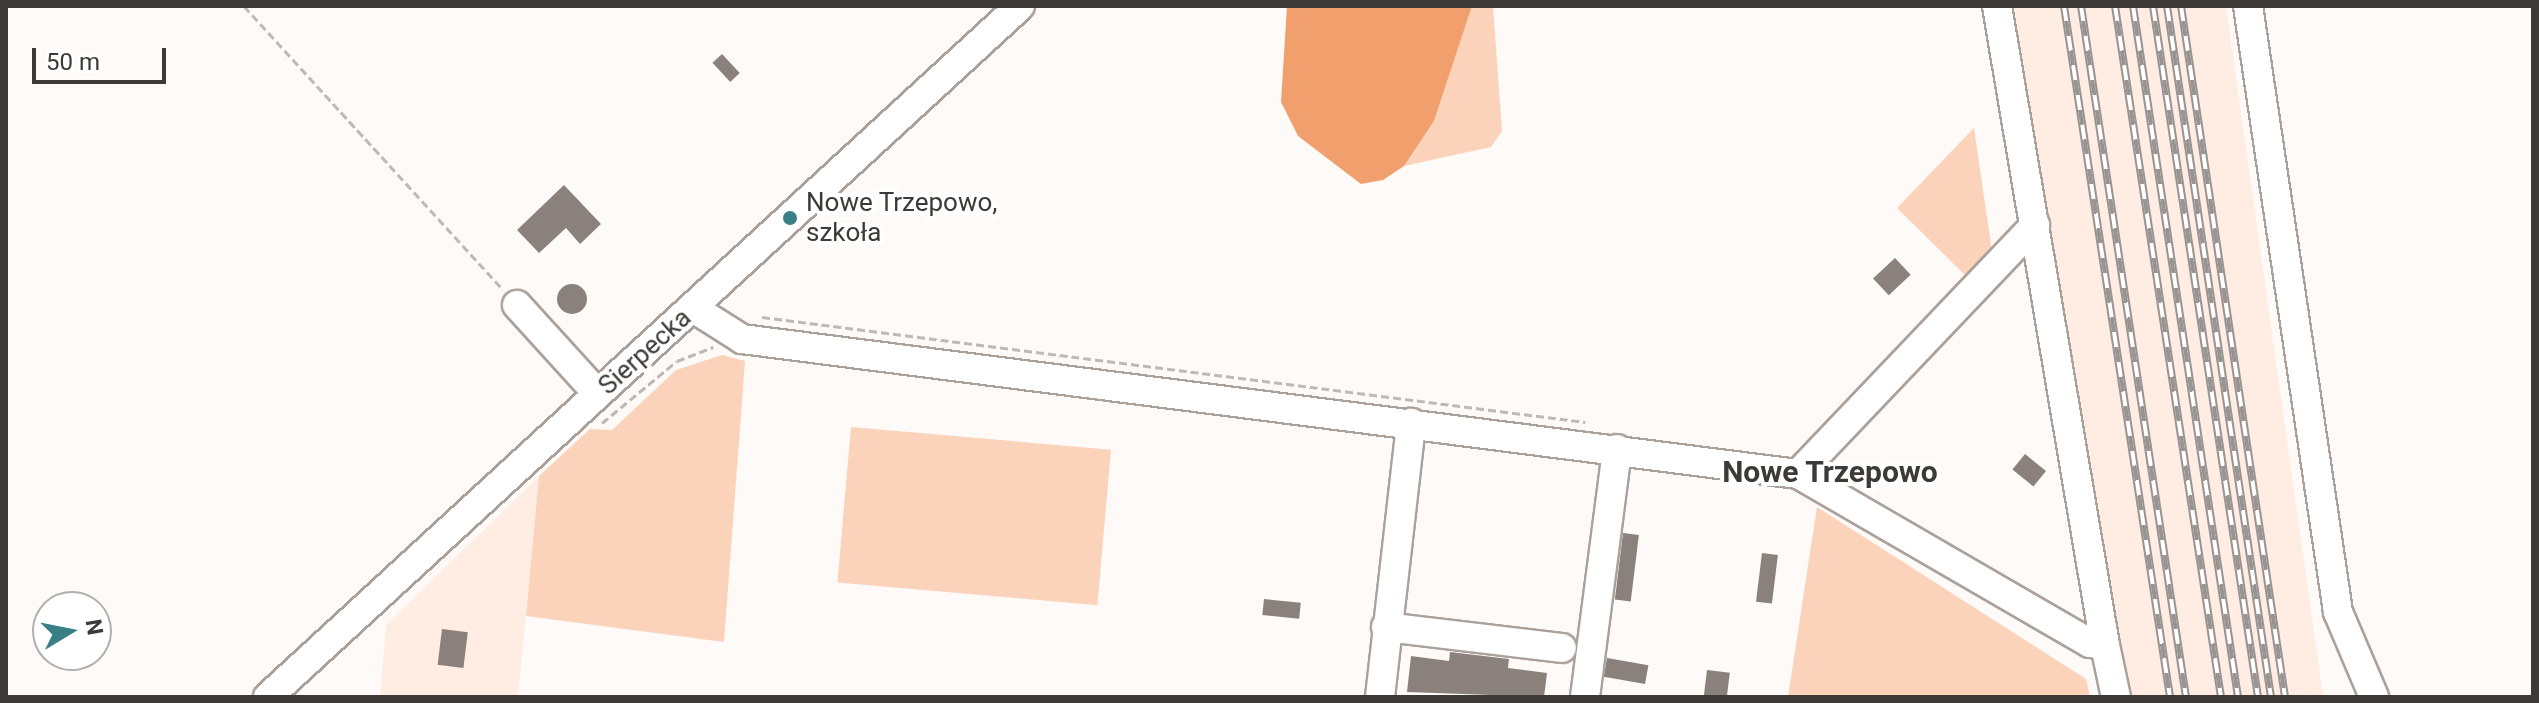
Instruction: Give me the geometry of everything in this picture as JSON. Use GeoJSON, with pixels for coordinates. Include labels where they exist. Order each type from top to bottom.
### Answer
{"type":"FeatureCollection","features":[{"type":"Feature","properties":{"kind":"street","name":"Sierpecka"},"geometry":{"type":"LineString","coordinates":[[268,697],[1020,6]]}},
{"type":"Feature","properties":{"kind":"street"},"geometry":{"type":"LineString","coordinates":[[1997,6],[2116,697]]}},
{"type":"Feature","properties":{"kind":"street"},"geometry":{"type":"LineString","coordinates":[[2248,6],[2338,612],[2374,697]]}},
{"type":"Feature","properties":{"kind":"street"},"geometry":{"type":"LineString","coordinates":[[1798,474],[2035,225]]}},
{"type":"Feature","properties":{"kind":"street"},"geometry":{"type":"LineString","coordinates":[[517,305],[598,394]]}},
{"type":"Feature","properties":{"kind":"street"},"geometry":{"type":"LineString","coordinates":[[693,308],[742,339],[1798,474],[2090,643],[2105,645]]}},
{"type":"Feature","properties":{"kind":"street"},"geometry":{"type":"LineString","coordinates":[[1380,697],[1411,423]]}},
{"type":"Feature","properties":{"kind":"street"},"geometry":{"type":"LineString","coordinates":[[1585,697],[1617,449]]}},
{"type":"Feature","properties":{"kind":"street"},"geometry":{"type":"LineString","coordinates":[[1386,627],[1562,648]]}},
{"type":"Feature","properties":{"kind":"path"},"geometry":{"type":"LineString","coordinates":[[244,6],[517,305]]}},
{"type":"Feature","properties":{"kind":"path"},"geometry":{"type":"LineString","coordinates":[[592,423],[610,418],[677,361],[721,342]]}},
{"type":"Feature","properties":{"kind":"shaded area"},"geometry":{"type":"Polygon","coordinates":[[[1287,6],[1472,6],[1434,121],[1404,166],[1383,180],[1361,184],[1298,136],[1281,102],[1287,6]]]}},
{"type":"Feature","properties":{"kind":"shaded area"},"geometry":{"type":"Polygon","coordinates":[[[1472,6],[1493,6],[1502,131],[1491,147],[1404,166],[1434,121],[1472,6]]]}},
{"type":"Feature","properties":{"kind":"shaded area"},"geometry":{"type":"Polygon","coordinates":[[[2008,6],[2226,6],[2323,697],[2127,697],[2008,6]]]}},
{"type":"Feature","properties":{"kind":"shaded area"},"geometry":{"type":"Polygon","coordinates":[[[1974,128],[1993,258],[1972,282],[1897,208],[1974,128]]]}},
{"type":"Feature","properties":{"kind":"shaded area"},"geometry":{"type":"Polygon","coordinates":[[[722,355],[745,361],[724,642],[526,616],[539,476],[590,429],[612,430],[676,370],[722,355]]]}},
{"type":"Feature","properties":{"kind":"shaded area"},"geometry":{"type":"Polygon","coordinates":[[[851,427],[1111,450],[1097,605],[837,582],[851,427]]]}},
{"type":"Feature","properties":{"kind":"shaded area"},"geometry":{"type":"Polygon","coordinates":[[[539,476],[518,697],[380,697],[386,625],[539,476]]]}},
{"type":"Feature","properties":{"kind":"shaded area"},"geometry":{"type":"Polygon","coordinates":[[[1817,507],[2086,679],[2090,697],[1788,697],[1817,507]]]}},
{"type":"Feature","properties":{"kind":"building"},"geometry":{"type":"Polygon","coordinates":[[[722,54],[740,73],[730,82],[712,63],[722,54]]]}},
{"type":"Feature","properties":{"kind":"building"},"geometry":{"type":"Polygon","coordinates":[[[564,185],[601,224],[580,244],[566,228],[539,253],[517,230],[564,185]]]}},
{"type":"Feature","properties":{"kind":"building"},"geometry":{"type":"Polygon","coordinates":[[[1895,258],[1911,275],[1889,295],[1873,278],[1895,258]]]}},
{"type":"Feature","properties":{"kind":"building"},"geometry":{"type":"Polygon","coordinates":[[[572,284],[583,288],[587,299],[583,310],[572,314],[561,310],[557,299],[561,288],[572,284]]]}},
{"type":"Feature","properties":{"kind":"building"},"geometry":{"type":"Polygon","coordinates":[[[2025,454],[2046,471],[2033,487],[2012,470],[2025,454]]]}},
{"type":"Feature","properties":{"kind":"building"},"geometry":{"type":"Polygon","coordinates":[[[1623,533],[1639,535],[1631,601],[1615,600],[1623,533]]]}},
{"type":"Feature","properties":{"kind":"building"},"geometry":{"type":"Polygon","coordinates":[[[1762,553],[1778,555],[1772,604],[1756,602],[1762,553]]]}},
{"type":"Feature","properties":{"kind":"building"},"geometry":{"type":"Polygon","coordinates":[[[1264,599],[1301,603],[1299,619],[1262,615],[1264,599]]]}},
{"type":"Feature","properties":{"kind":"building"},"geometry":{"type":"Polygon","coordinates":[[[442,629],[468,632],[463,668],[438,665],[442,629]]]}},
{"type":"Feature","properties":{"kind":"building"},"geometry":{"type":"Polygon","coordinates":[[[1450,652],[1509,659],[1508,668],[1547,673],[1544,697],[1407,692],[1411,656],[1449,661],[1450,652]]]}},
{"type":"Feature","properties":{"kind":"building"},"geometry":{"type":"Polygon","coordinates":[[[1607,658],[1648,665],[1645,684],[1604,677],[1607,658]]]}},
{"type":"Feature","properties":{"kind":"building"},"geometry":{"type":"Polygon","coordinates":[[[1707,670],[1730,673],[1727,697],[1704,697],[1707,670]]]}},
{"type":"Feature","properties":{"kind":"railway"},"geometry":{"type":"LineString","coordinates":[[2064,6],[2170,697]]}},
{"type":"Feature","properties":{"kind":"railway"},"geometry":{"type":"LineString","coordinates":[[2081,6],[2186,697]]}},
{"type":"Feature","properties":{"kind":"railway"},"geometry":{"type":"LineString","coordinates":[[2115,6],[2221,697]]}},
{"type":"Feature","properties":{"kind":"railway"},"geometry":{"type":"LineString","coordinates":[[2133,6],[2238,697]]}},
{"type":"Feature","properties":{"kind":"railway"},"geometry":{"type":"LineString","coordinates":[[2153,6],[2258,697]]}},
{"type":"Feature","properties":{"kind":"railway"},"geometry":{"type":"LineString","coordinates":[[2167,6],[2271,697]]}},
{"type":"Feature","properties":{"kind":"railway"},"geometry":{"type":"LineString","coordinates":[[2181,6],[2285,697]]}},
{"type":"Feature","properties":{"kind":"place","name":"Nowe Trzepowo, szkoła"},"geometry":{"type":"Point","coordinates":[790,218]}},
{"type":"Feature","properties":{"kind":"district","name":"Nowe Trzepowo"},"geometry":{"type":"Point","coordinates":[1830,472]}}]}
